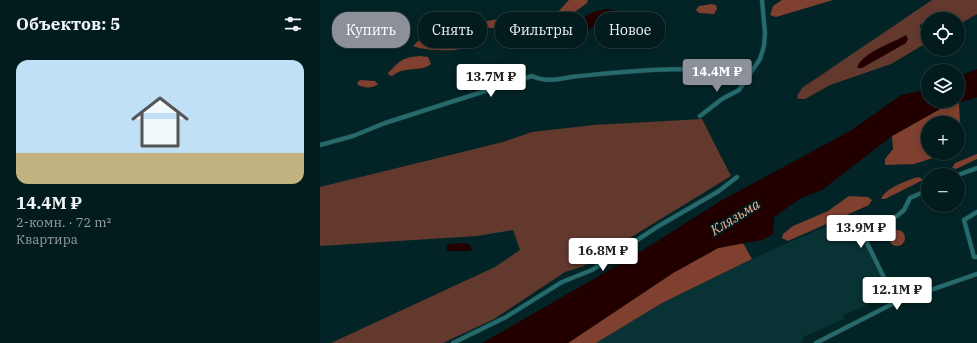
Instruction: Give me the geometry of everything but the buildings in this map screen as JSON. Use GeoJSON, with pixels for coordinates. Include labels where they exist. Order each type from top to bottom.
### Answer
{"type":"FeatureCollection","features":[{"type":"Feature","properties":{"kind":"street"},"geometry":{"type":"LineString","coordinates":[[700,116],[722,99],[739,90],[760,59],[764,46],[762,0]]}},
{"type":"Feature","properties":{"kind":"street"},"geometry":{"type":"LineString","coordinates":[[320,145],[353,136],[385,123],[532,76],[552,81],[577,76],[664,70],[706,69],[735,74],[744,81]]}},
{"type":"Feature","properties":{"kind":"street"},"geometry":{"type":"LineString","coordinates":[[965,172],[977,168]]}},
{"type":"Feature","properties":{"kind":"street"},"geometry":{"type":"LineString","coordinates":[[453,343],[506,317],[562,282],[592,270],[657,227],[719,191],[737,177]]}},
{"type":"Feature","properties":{"kind":"street"},"geometry":{"type":"LineString","coordinates":[[896,302],[867,244],[864,231],[897,216],[904,210],[910,198],[921,193]]}},
{"type":"Feature","properties":{"kind":"street"},"geometry":{"type":"LineString","coordinates":[[977,212],[964,220],[974,257],[977,257]]}},
{"type":"Feature","properties":{"kind":"street"},"geometry":{"type":"LineString","coordinates":[[816,343],[896,302],[977,274]]}},
{"type":"Feature","properties":{"kind":"shaded area"},"geometry":{"type":"Polygon","coordinates":[[[569,0],[588,0],[587,3],[575,12],[558,12],[569,0]]]}},
{"type":"Feature","properties":{"kind":"shaded area"},"geometry":{"type":"Polygon","coordinates":[[[782,0],[833,0],[776,17],[770,15],[773,6],[782,0]]]}},
{"type":"Feature","properties":{"kind":"shaded area"},"geometry":{"type":"Polygon","coordinates":[[[932,0],[977,0],[977,14],[965,21],[965,12],[921,12],[921,46],[891,64],[830,85],[805,99],[798,99],[797,96],[802,88],[932,0]]]}},
{"type":"Feature","properties":{"kind":"shaded area"},"geometry":{"type":"Polygon","coordinates":[[[712,4],[716,5],[717,9],[714,14],[699,13],[696,10],[699,6],[712,4]]]}},
{"type":"Feature","properties":{"kind":"shaded area"},"geometry":{"type":"Polygon","coordinates":[[[495,20],[495,28],[489,28],[487,21],[495,20]]]}},
{"type":"Feature","properties":{"kind":"shaded area"},"geometry":{"type":"Polygon","coordinates":[[[418,41],[418,47],[413,46],[418,41]]]}},
{"type":"Feature","properties":{"kind":"shaded area"},"geometry":{"type":"Polygon","coordinates":[[[420,48],[463,48],[455,50],[420,48]]]}},
{"type":"Feature","properties":{"kind":"shaded area"},"geometry":{"type":"Polygon","coordinates":[[[419,56],[428,57],[431,64],[427,67],[402,71],[392,76],[389,75],[388,73],[401,61],[419,56]]]}},
{"type":"Feature","properties":{"kind":"shaded area"},"geometry":{"type":"Polygon","coordinates":[[[360,80],[375,81],[378,84],[368,88],[363,87],[357,83],[360,80]]]}},
{"type":"Feature","properties":{"kind":"shaded area"},"geometry":{"type":"Polygon","coordinates":[[[959,108],[960,116],[928,116],[940,109],[959,108]]]}},
{"type":"Feature","properties":{"kind":"shaded area"},"geometry":{"type":"Polygon","coordinates":[[[702,119],[731,176],[584,266],[565,272],[494,319],[443,343],[331,343],[495,267],[520,250],[513,230],[477,236],[320,246],[320,187],[503,142],[532,132],[594,125],[702,119]]]}},
{"type":"Feature","properties":{"kind":"shaded area"},"geometry":{"type":"Polygon","coordinates":[[[921,120],[921,160],[927,160],[914,164],[885,165],[885,159],[893,149],[892,136],[921,120]]]}},
{"type":"Feature","properties":{"kind":"shaded area"},"geometry":{"type":"Polygon","coordinates":[[[977,154],[977,159],[958,168],[952,168],[955,163],[977,154]]]}},
{"type":"Feature","properties":{"kind":"shaded area"},"geometry":{"type":"Polygon","coordinates":[[[919,177],[921,178],[921,181],[885,199],[881,199],[883,195],[892,188],[919,177]]]}},
{"type":"Feature","properties":{"kind":"shaded area"},"geometry":{"type":"Polygon","coordinates":[[[849,196],[868,197],[872,200],[869,205],[788,241],[782,238],[783,234],[793,226],[828,211],[849,196]]]}},
{"type":"Feature","properties":{"kind":"shaded area"},"geometry":{"type":"Polygon","coordinates":[[[856,214],[870,254],[890,296],[843,315],[844,319],[803,337],[804,340],[800,343],[596,343],[662,303],[771,250],[856,214]]]}},
{"type":"Feature","properties":{"kind":"shaded area"},"geometry":{"type":"Polygon","coordinates":[[[894,230],[900,230],[905,235],[903,244],[900,246],[894,246],[889,241],[889,235],[894,230]]]}},
{"type":"Feature","properties":{"kind":"shaded area"},"geometry":{"type":"Polygon","coordinates":[[[743,243],[752,259],[662,303],[596,343],[568,343],[673,273],[718,248],[743,243]]]}},
{"type":"Feature","properties":{"kind":"water"},"geometry":{"type":"Polygon","coordinates":[[[607,9],[616,12],[595,12],[595,26],[587,31],[587,16],[596,11],[607,9]]]}},
{"type":"Feature","properties":{"kind":"water"},"geometry":{"type":"Polygon","coordinates":[[[906,35],[908,39],[906,43],[862,68],[857,68],[865,57],[878,48],[906,35]]]}},
{"type":"Feature","properties":{"kind":"water"},"geometry":{"type":"Polygon","coordinates":[[[977,69],[977,97],[965,101],[965,74],[977,69]]]}},
{"type":"Feature","properties":{"kind":"water","name":"Клязьма"},"geometry":{"type":"Polygon","coordinates":[[[921,91],[921,108],[943,108],[928,116],[921,116],[921,120],[892,136],[822,190],[801,198],[774,217],[773,234],[762,240],[718,248],[673,273],[568,343],[482,343],[632,257],[722,200],[852,130],[901,95],[921,91]]]}},
{"type":"Feature","properties":{"kind":"water"},"geometry":{"type":"Polygon","coordinates":[[[465,243],[470,245],[472,249],[470,251],[448,251],[446,248],[449,244],[465,243]]]}}]}
